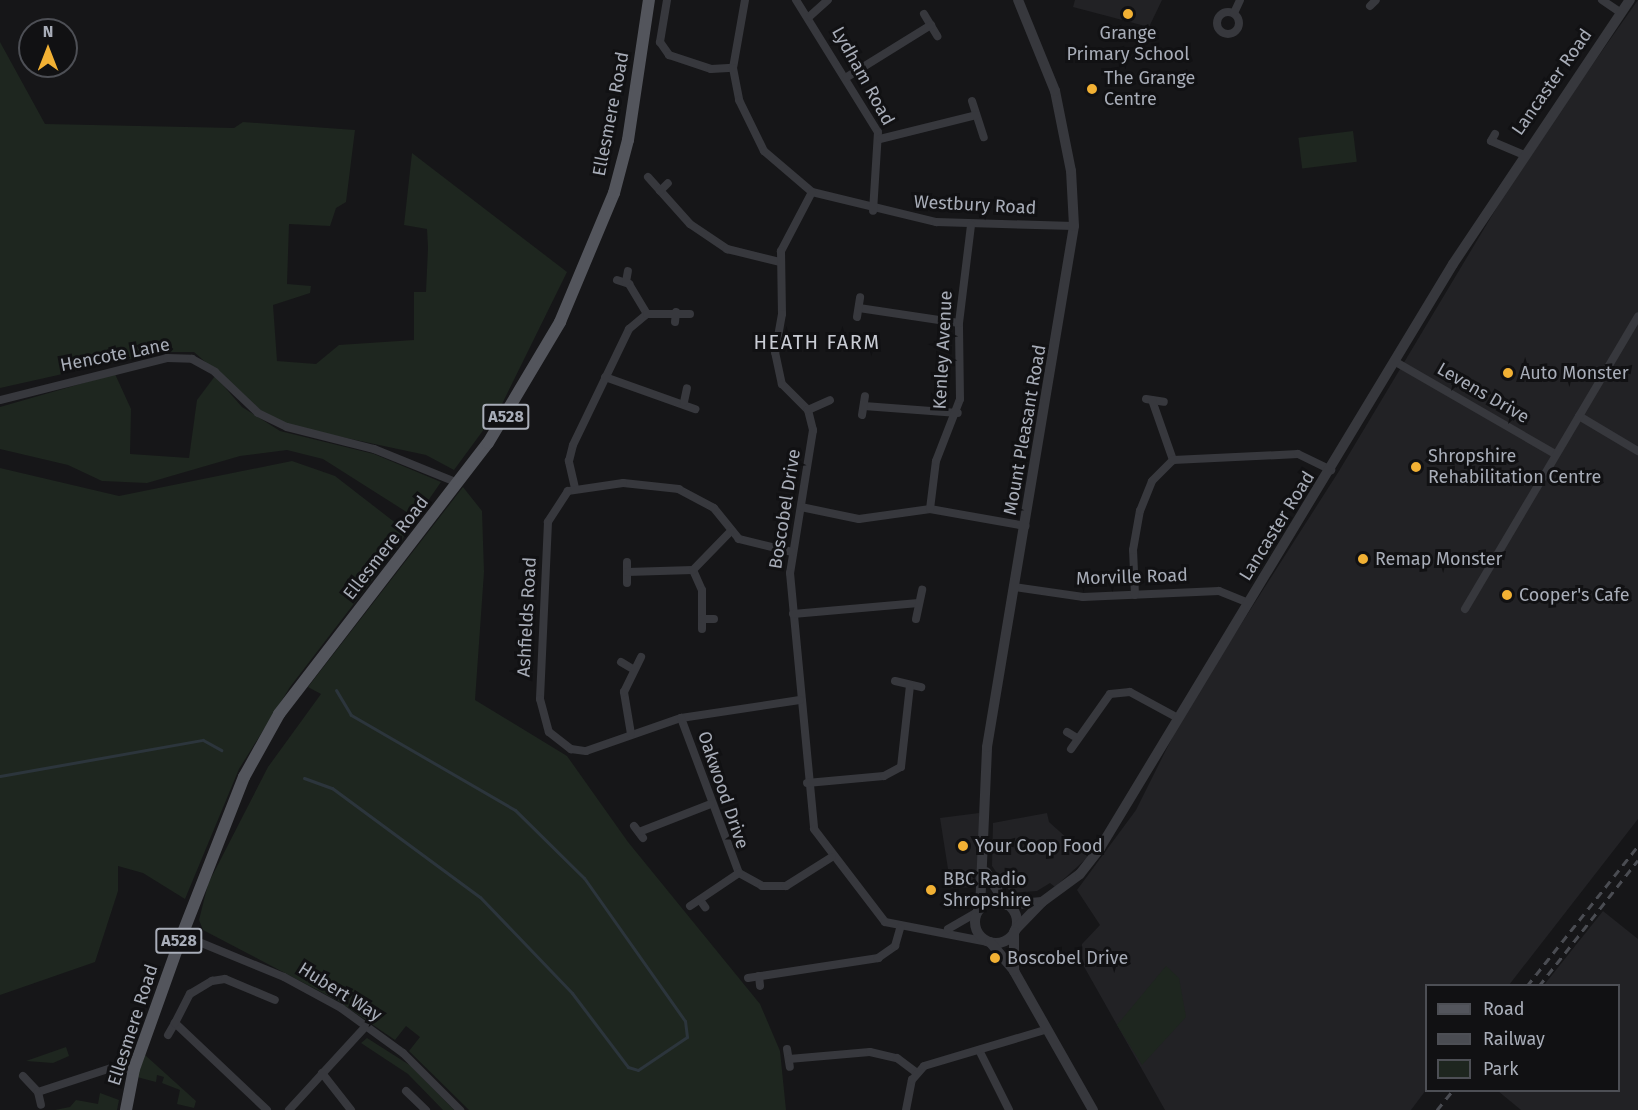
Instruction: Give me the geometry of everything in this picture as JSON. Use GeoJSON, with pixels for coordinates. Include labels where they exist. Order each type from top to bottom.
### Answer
{"type":"FeatureCollection","features":[{"type":"Feature","properties":{"kind":"main road","name":"Ellesmere Road"},"geometry":{"type":"LineString","coordinates":[[126,1110],[134,1069],[227,811],[279,714],[458,483],[527,384],[560,322],[614,193],[628,140],[648,0]]}},
{"type":"Feature","properties":{"kind":"street"},"geometry":{"type":"LineString","coordinates":[[667,0],[660,42],[669,55],[711,69],[733,68]]}},
{"type":"Feature","properties":{"kind":"street","name":"Westbury Road"},"geometry":{"type":"LineString","coordinates":[[745,0],[733,68],[754,139],[782,170],[812,192],[873,211],[971,225],[1074,226]]}},
{"type":"Feature","properties":{"kind":"street","name":"Lydham Road"},"geometry":{"type":"LineString","coordinates":[[796,0],[810,16],[847,77],[880,139],[873,211]]}},
{"type":"Feature","properties":{"kind":"street"},"geometry":{"type":"LineString","coordinates":[[810,16],[828,0]]}},
{"type":"Feature","properties":{"kind":"street","name":"Mount Pleasant Road"},"geometry":{"type":"LineString","coordinates":[[1018,0],[1055,91],[1071,171],[1074,226],[987,747],[986,872],[978,932],[1014,971],[1045,1030],[1093,1110]]}},
{"type":"Feature","properties":{"kind":"street"},"geometry":{"type":"LineString","coordinates":[[1234,13],[1240,0]]}},
{"type":"Feature","properties":{"kind":"street"},"geometry":{"type":"LineString","coordinates":[[1602,0],[1621,13]]}},
{"type":"Feature","properties":{"kind":"street","name":"Lancaster Road"},"geometry":{"type":"LineString","coordinates":[[1015,931],[1042,902],[1080,874],[1100,848],[1331,470],[1394,361],[1522,154],[1630,0]]}},
{"type":"Feature","properties":{"kind":"street"},"geometry":{"type":"LineString","coordinates":[[924,14],[937,36]]}},
{"type":"Feature","properties":{"kind":"street"},"geometry":{"type":"LineString","coordinates":[[847,77],[931,26]]}},
{"type":"Feature","properties":{"kind":"street"},"geometry":{"type":"LineString","coordinates":[[972,101],[984,137]]}},
{"type":"Feature","properties":{"kind":"street"},"geometry":{"type":"LineString","coordinates":[[880,139],[976,115]]}},
{"type":"Feature","properties":{"kind":"street","name":"Lancaster Road"},"geometry":{"type":"LineString","coordinates":[[1495,134],[1491,141],[1522,154]]}},
{"type":"Feature","properties":{"kind":"street"},"geometry":{"type":"LineString","coordinates":[[648,177],[690,224],[727,249],[780,262]]}},
{"type":"Feature","properties":{"kind":"street"},"geometry":{"type":"LineString","coordinates":[[660,191],[668,183]]}},
{"type":"Feature","properties":{"kind":"street"},"geometry":{"type":"LineString","coordinates":[[812,192],[784,242],[780,262],[777,373],[808,410],[830,400]]}},
{"type":"Feature","properties":{"kind":"street","name":"Kenley Avenue"},"geometry":{"type":"LineString","coordinates":[[930,509],[936,460],[958,414],[959,323],[971,225]]}},
{"type":"Feature","properties":{"kind":"street"},"geometry":{"type":"LineString","coordinates":[[628,271],[621,281],[648,314]]}},
{"type":"Feature","properties":{"kind":"street"},"geometry":{"type":"LineString","coordinates":[[860,297],[858,312],[959,323]]}},
{"type":"Feature","properties":{"kind":"street"},"geometry":{"type":"LineString","coordinates":[[690,314],[675,317],[648,314],[629,328],[573,446],[569,461],[575,488],[623,483],[678,489],[714,508],[730,532],[751,545],[792,552]]}},
{"type":"Feature","properties":{"kind":"street"},"geometry":{"type":"LineString","coordinates":[[1465,609],[1638,316]]}},
{"type":"Feature","properties":{"kind":"street","name":"Hencote Lane"},"geometry":{"type":"LineString","coordinates":[[0,400],[167,358],[192,359],[215,372],[258,413],[287,428],[374,448],[458,483]]}},
{"type":"Feature","properties":{"kind":"street","name":"Levens Drive"},"geometry":{"type":"LineString","coordinates":[[1394,361],[1555,454]]}},
{"type":"Feature","properties":{"kind":"street"},"geometry":{"type":"LineString","coordinates":[[605,377],[684,402],[695,409]]}},
{"type":"Feature","properties":{"kind":"street"},"geometry":{"type":"LineString","coordinates":[[684,402],[687,388]]}},
{"type":"Feature","properties":{"kind":"street"},"geometry":{"type":"LineString","coordinates":[[865,396],[863,411],[958,414]]}},
{"type":"Feature","properties":{"kind":"street"},"geometry":{"type":"LineString","coordinates":[[1164,402],[1149,399],[1173,460]]}},
{"type":"Feature","properties":{"kind":"street","name":"Boscobel Drive"},"geometry":{"type":"LineString","coordinates":[[808,410],[813,430],[792,552],[800,700],[813,829],[876,915],[900,928],[945,930],[989,942]]}},
{"type":"Feature","properties":{"kind":"street"},"geometry":{"type":"LineString","coordinates":[[1579,416],[1638,451]]}},
{"type":"Feature","properties":{"kind":"street"},"geometry":{"type":"LineString","coordinates":[[1135,595],[1133,550],[1140,512],[1152,481],[1173,460],[1298,454],[1331,470]]}},
{"type":"Feature","properties":{"kind":"street","name":"Ashfields Road"},"geometry":{"type":"LineString","coordinates":[[575,488],[557,502],[548,522],[541,715],[549,732],[571,749],[586,752],[681,718],[800,700]]}},
{"type":"Feature","properties":{"kind":"street"},"geometry":{"type":"LineString","coordinates":[[801,507],[859,519],[930,509],[1025,526]]}},
{"type":"Feature","properties":{"kind":"street"},"geometry":{"type":"LineString","coordinates":[[627,583],[627,567],[693,570],[730,532]]}},
{"type":"Feature","properties":{"kind":"street"},"geometry":{"type":"LineString","coordinates":[[693,570],[702,590],[702,629]]}},
{"type":"Feature","properties":{"kind":"street","name":"Morville Road"},"geometry":{"type":"LineString","coordinates":[[1014,587],[1083,597],[1219,591],[1248,603]]}},
{"type":"Feature","properties":{"kind":"street"},"geometry":{"type":"LineString","coordinates":[[916,619],[922,590]]}},
{"type":"Feature","properties":{"kind":"street"},"geometry":{"type":"LineString","coordinates":[[794,615],[919,603]]}},
{"type":"Feature","properties":{"kind":"street"},"geometry":{"type":"LineString","coordinates":[[702,619],[714,619]]}},
{"type":"Feature","properties":{"kind":"street"},"geometry":{"type":"LineString","coordinates":[[631,735],[624,692],[632,668],[641,657]]}},
{"type":"Feature","properties":{"kind":"street"},"geometry":{"type":"LineString","coordinates":[[621,662],[632,668]]}},
{"type":"Feature","properties":{"kind":"street"},"geometry":{"type":"LineString","coordinates":[[895,681],[921,687]]}},
{"type":"Feature","properties":{"kind":"street"},"geometry":{"type":"LineString","coordinates":[[807,783],[884,776],[902,767],[910,685]]}},
{"type":"Feature","properties":{"kind":"street"},"geometry":{"type":"LineString","coordinates":[[1071,749],[1101,701],[1120,692],[1178,718]]}},
{"type":"Feature","properties":{"kind":"street","name":"Oakwood Drive"},"geometry":{"type":"LineString","coordinates":[[681,718],[711,804],[739,873],[762,886],[786,886],[832,857]]}},
{"type":"Feature","properties":{"kind":"street"},"geometry":{"type":"LineString","coordinates":[[1067,732],[1077,738]]}},
{"type":"Feature","properties":{"kind":"street"},"geometry":{"type":"LineString","coordinates":[[639,832],[711,804]]}},
{"type":"Feature","properties":{"kind":"street","name":"Mount Pleasant Road"},"geometry":{"type":"LineString","coordinates":[[986,872],[1017,919],[1014,971]]}},
{"type":"Feature","properties":{"kind":"street"},"geometry":{"type":"LineString","coordinates":[[690,906],[702,904],[739,873]]}},
{"type":"Feature","properties":{"kind":"street"},"geometry":{"type":"LineString","coordinates":[[945,930],[992,902],[1006,904],[1042,902]]}},
{"type":"Feature","properties":{"kind":"street"},"geometry":{"type":"LineString","coordinates":[[748,978],[878,958],[895,946],[900,928]]}},
{"type":"Feature","properties":{"kind":"street"},"geometry":{"type":"LineString","coordinates":[[989,942],[1004,942],[1015,931]]}},
{"type":"Feature","properties":{"kind":"street","name":"Hubert Way"},"geometry":{"type":"LineString","coordinates":[[182,935],[284,977],[366,1026],[416,1064],[460,1110]]}},
{"type":"Feature","properties":{"kind":"street"},"geometry":{"type":"LineString","coordinates":[[759,976],[760,986]]}},
{"type":"Feature","properties":{"kind":"street"},"geometry":{"type":"LineString","coordinates":[[168,1035],[190,994],[212,981],[235,982],[275,1000]]}},
{"type":"Feature","properties":{"kind":"street"},"geometry":{"type":"LineString","coordinates":[[175,1023],[267,1110]]}},
{"type":"Feature","properties":{"kind":"street"},"geometry":{"type":"LineString","coordinates":[[289,1110],[366,1026]]}},
{"type":"Feature","properties":{"kind":"street"},"geometry":{"type":"LineString","coordinates":[[906,1110],[917,1073],[936,1061],[1045,1030]]}},
{"type":"Feature","properties":{"kind":"street"},"geometry":{"type":"LineString","coordinates":[[787,1049],[789,1063],[870,1052],[897,1058],[917,1073]]}},
{"type":"Feature","properties":{"kind":"street"},"geometry":{"type":"LineString","coordinates":[[979,1050],[1009,1110]]}},
{"type":"Feature","properties":{"kind":"street"},"geometry":{"type":"LineString","coordinates":[[38,1092],[111,1068],[134,1069]]}},
{"type":"Feature","properties":{"kind":"street"},"geometry":{"type":"LineString","coordinates":[[322,1073],[351,1110]]}},
{"type":"Feature","properties":{"kind":"street"},"geometry":{"type":"LineString","coordinates":[[24,1076],[38,1092],[41,1105]]}},
{"type":"Feature","properties":{"kind":"street"},"geometry":{"type":"LineString","coordinates":[[406,1091],[426,1110]]}},
{"type":"Feature","properties":{"kind":"shaded area","name":"Grange Primary School"},"geometry":{"type":"Polygon","coordinates":[[[1075,0],[1162,0],[1149,27],[1073,7],[1075,0]]]}},
{"type":"Feature","properties":{"kind":"shaded area"},"geometry":{"type":"Polygon","coordinates":[[[1638,0],[1638,819],[1510,984],[1425,984],[1425,1091],[1411,1110],[1165,1110],[1082,963],[1082,944],[1100,925],[1077,890],[1136,810],[1185,712],[1339,471],[1527,157],[1638,0]]]}},
{"type":"Feature","properties":{"kind":"shaded area"},"geometry":{"type":"Polygon","coordinates":[[[979,813],[983,887],[951,888],[940,818],[979,813]]]}},
{"type":"Feature","properties":{"kind":"shaded area"},"geometry":{"type":"Polygon","coordinates":[[[1047,813],[1049,822],[1088,857],[1055,887],[1050,883],[1037,891],[1011,893],[992,866],[993,823],[1047,813]]]}},
{"type":"Feature","properties":{"kind":"shaded area"},"geometry":{"type":"Polygon","coordinates":[[[1603,911],[1638,939],[1638,1110],[1521,1110],[1499,1092],[1620,1092],[1620,984],[1545,984],[1603,911]]]}},
{"type":"Feature","properties":{"kind":"green space"},"geometry":{"type":"Polygon","coordinates":[[[0,42],[45,124],[234,128],[243,122],[355,130],[346,202],[336,208],[330,226],[289,224],[287,284],[311,286],[310,293],[273,305],[277,361],[316,364],[339,345],[414,340],[414,292],[426,292],[428,248],[427,229],[404,225],[412,153],[567,272],[501,406],[454,470],[426,455],[290,426],[262,412],[194,352],[161,352],[0,388],[0,42]]]}},
{"type":"Feature","properties":{"kind":"green space"},"geometry":{"type":"Polygon","coordinates":[[[1353,131],[1357,162],[1302,168],[1298,138],[1353,131]]]}},
{"type":"Feature","properties":{"kind":"green space"},"geometry":{"type":"Polygon","coordinates":[[[115,374],[131,409],[130,454],[189,458],[197,400],[215,376],[242,407],[280,431],[374,454],[441,482],[416,518],[323,459],[287,450],[240,456],[147,483],[102,481],[68,465],[0,449],[0,407],[115,374]]]}},
{"type":"Feature","properties":{"kind":"green space"},"geometry":{"type":"Polygon","coordinates":[[[292,461],[335,476],[406,531],[402,541],[290,687],[239,769],[185,899],[143,873],[118,866],[118,891],[95,962],[0,995],[0,468],[119,496],[292,461]]]}},
{"type":"Feature","properties":{"kind":"green space"},"geometry":{"type":"Polygon","coordinates":[[[463,487],[482,511],[484,572],[475,700],[567,756],[628,842],[760,1004],[780,1051],[786,1110],[469,1110],[409,1051],[420,1037],[406,1026],[395,1040],[338,1001],[203,930],[199,920],[208,884],[268,767],[321,694],[308,687],[463,487]]]}},
{"type":"Feature","properties":{"kind":"green space"},"geometry":{"type":"Polygon","coordinates":[[[1166,966],[1179,978],[1186,1017],[1142,1065],[1117,1025],[1166,966]]]}},
{"type":"Feature","properties":{"kind":"green space"},"geometry":{"type":"Polygon","coordinates":[[[367,1038],[411,1066],[454,1110],[443,1110],[408,1074],[361,1043],[367,1038]]]}},
{"type":"Feature","properties":{"kind":"green space"},"geometry":{"type":"Polygon","coordinates":[[[66,1047],[69,1056],[53,1063],[26,1061],[66,1047]]]}},
{"type":"Feature","properties":{"kind":"green space"},"geometry":{"type":"Polygon","coordinates":[[[145,1055],[196,1101],[194,1108],[177,1104],[180,1090],[162,1083],[164,1077],[157,1075],[156,1082],[137,1077],[145,1055]]]}},
{"type":"Feature","properties":{"kind":"green space"},"geometry":{"type":"Polygon","coordinates":[[[100,1093],[119,1100],[117,1110],[55,1110],[70,1107],[76,1100],[98,1104],[100,1093]]]}},
{"type":"Feature","properties":{"kind":"waterway"},"geometry":{"type":"LineString","coordinates":[[304,778],[332,788],[480,897],[572,993],[628,1067],[638,1070],[687,1037],[685,1021],[584,878],[515,810],[351,715],[336,690]]}},
{"type":"Feature","properties":{"kind":"waterway"},"geometry":{"type":"LineString","coordinates":[[0,776],[203,740],[221,750]]}},
{"type":"Feature","properties":{"kind":"railway"},"geometry":{"type":"LineString","coordinates":[[1529,984],[1638,846]]}},
{"type":"Feature","properties":{"kind":"railway"},"geometry":{"type":"LineString","coordinates":[[1541,984],[1638,860]]}},
{"type":"Feature","properties":{"kind":"railway"},"geometry":{"type":"LineString","coordinates":[[1437,1110],[1451,1092]]}},
{"type":"Feature","properties":{"kind":"place","name":"Grange Primary School"},"geometry":{"type":"Point","coordinates":[1128,14]}},
{"type":"Feature","properties":{"kind":"place","name":"The Grange Centre"},"geometry":{"type":"Point","coordinates":[1092,89]}},
{"type":"Feature","properties":{"kind":"place","name":"Auto Monster"},"geometry":{"type":"Point","coordinates":[1508,373]}},
{"type":"Feature","properties":{"kind":"place","name":"Shropshire Rehabilitation Centre"},"geometry":{"type":"Point","coordinates":[1416,467]}},
{"type":"Feature","properties":{"kind":"place","name":"Remap Monster"},"geometry":{"type":"Point","coordinates":[1363,559]}},
{"type":"Feature","properties":{"kind":"place","name":"Cooper's Cafe"},"geometry":{"type":"Point","coordinates":[1507,595]}},
{"type":"Feature","properties":{"kind":"place","name":"Your Coop Food"},"geometry":{"type":"Point","coordinates":[963,846]}},
{"type":"Feature","properties":{"kind":"place","name":"BBC Radio Shropshire"},"geometry":{"type":"Point","coordinates":[931,890]}},
{"type":"Feature","properties":{"kind":"place","name":"Boscobel Drive"},"geometry":{"type":"Point","coordinates":[995,958]}},
{"type":"Feature","properties":{"kind":"district","name":"HEATH FARM"},"geometry":{"type":"Point","coordinates":[817,342]}}]}
